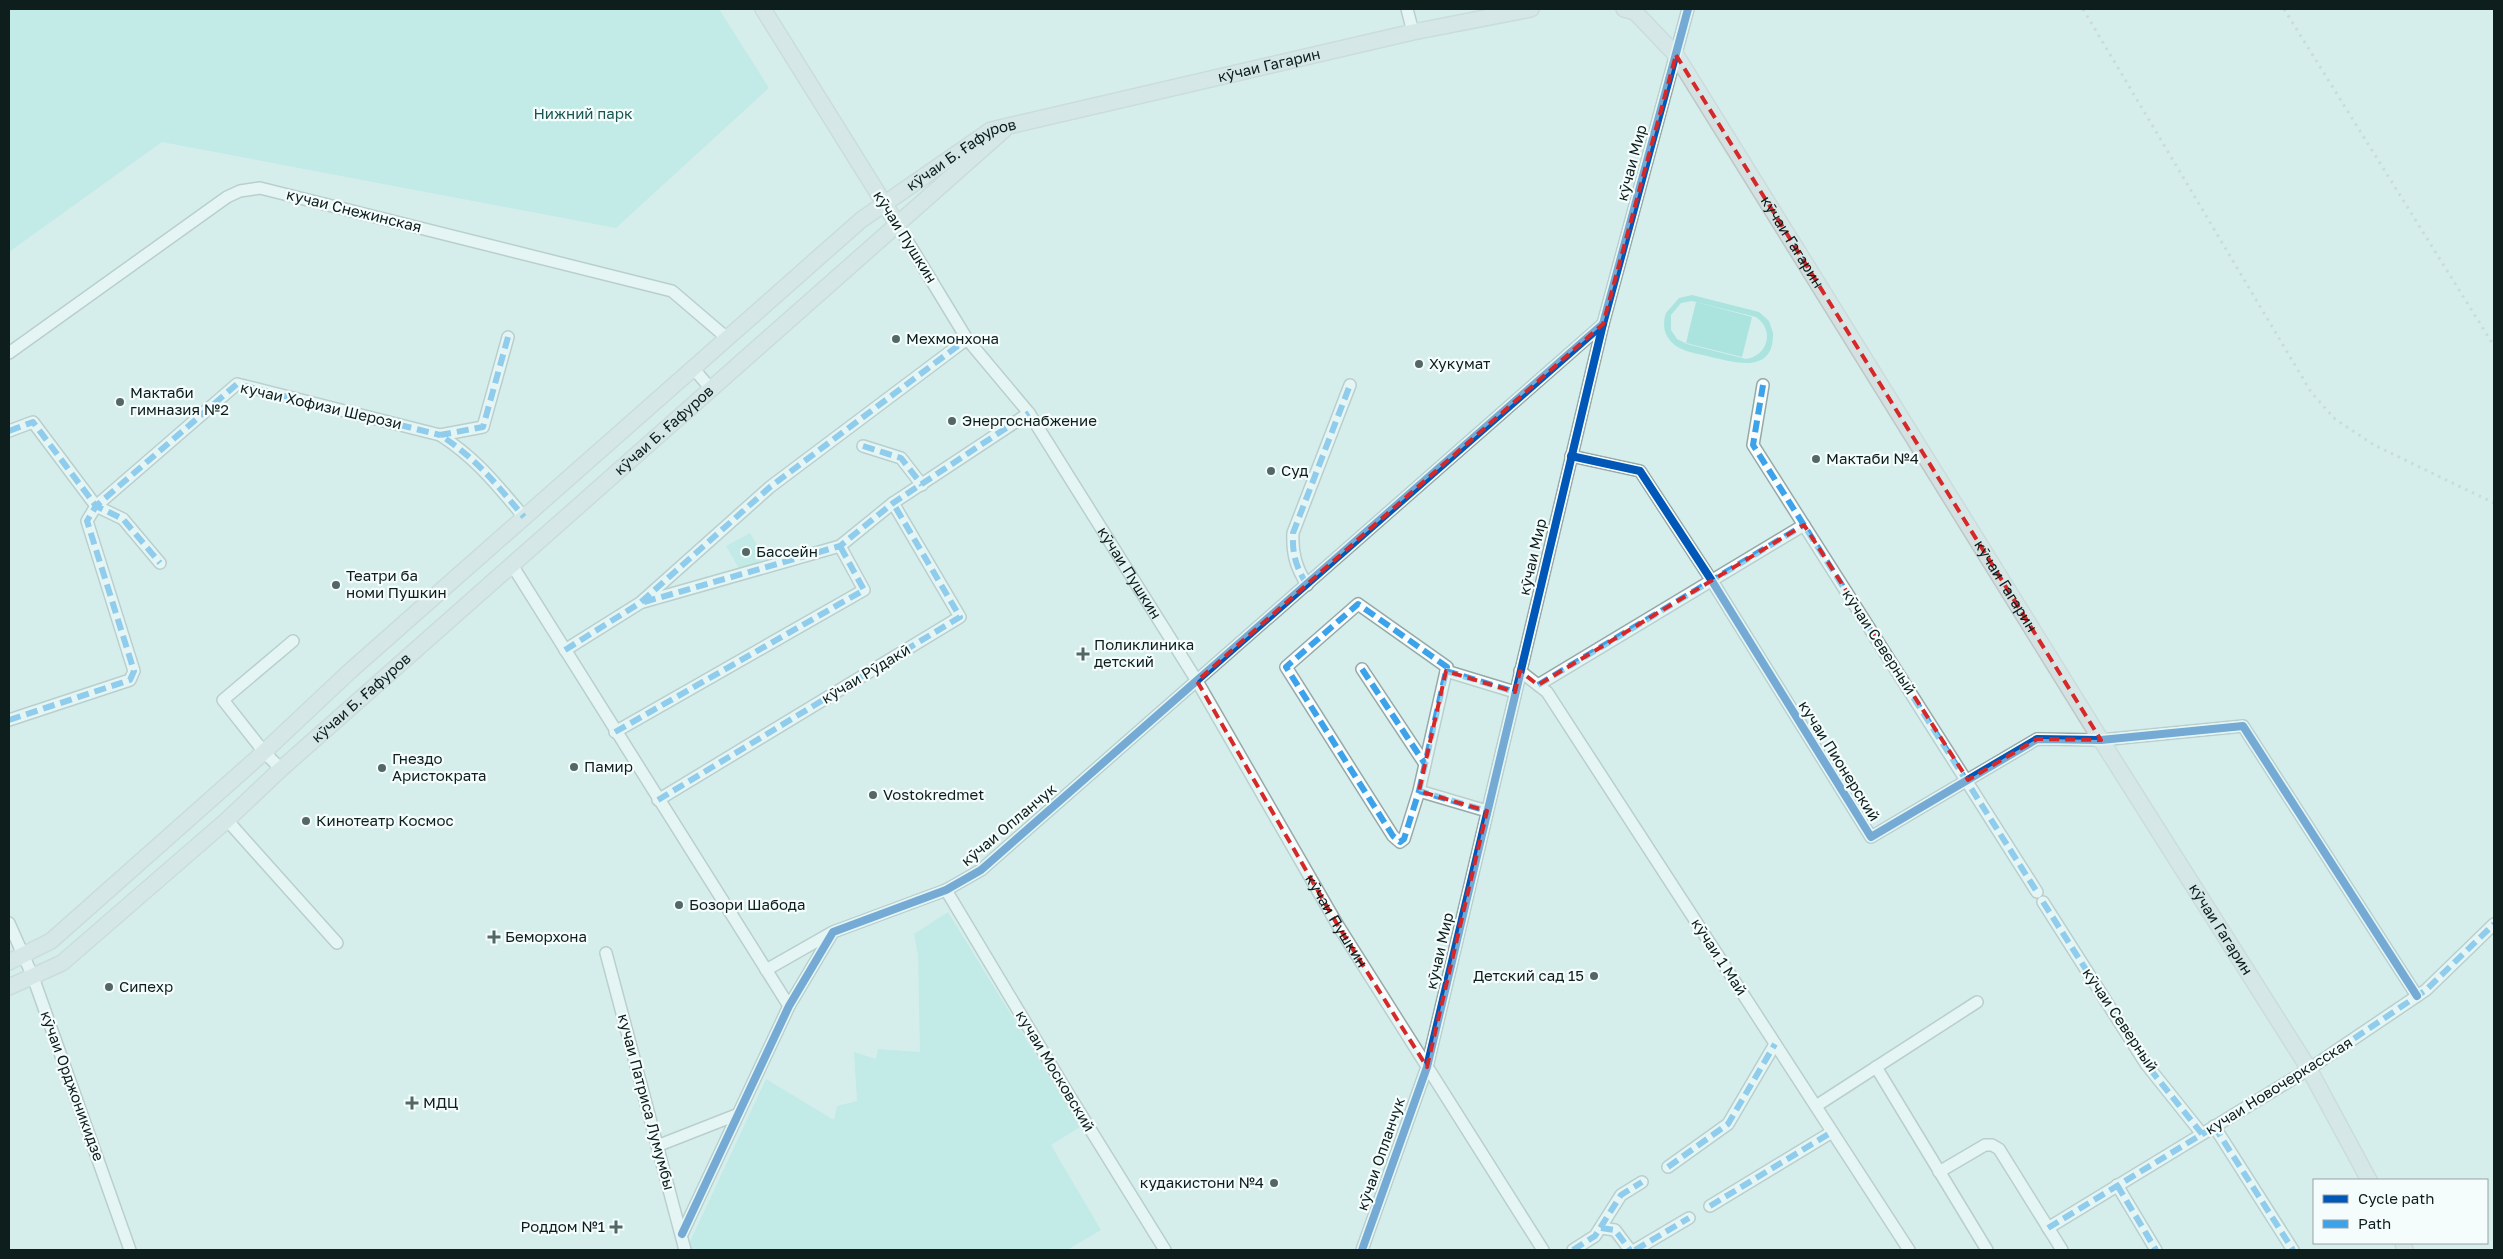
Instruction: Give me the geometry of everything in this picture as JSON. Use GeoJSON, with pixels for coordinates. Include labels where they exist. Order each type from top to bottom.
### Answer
{"type":"FeatureCollection","features":[{"type":"Feature","properties":{"kind":"main road","name":"кӯчаи Пушкин"},"geometry":{"type":"LineString","coordinates":[[763,9],[897,224]]}},
{"type":"Feature","properties":{"kind":"main road","name":"кӯчаи Гагарин"},"geometry":{"type":"LineString","coordinates":[[1007,127],[1413,32],[1531,9]]}},
{"type":"Feature","properties":{"kind":"main road","name":"кӯчаи Гагарин"},"geometry":{"type":"LineString","coordinates":[[1624,9],[1635,12],[1676,55],[2101,740],[2309,1069],[2368,1179]]}},
{"type":"Feature","properties":{"kind":"main road","name":"кӯчаи Б. Ғафуров"},"geometry":{"type":"LineString","coordinates":[[9,962],[52,940],[264,752],[349,672],[524,516],[861,220],[991,130],[1007,127]]}},
{"type":"Feature","properties":{"kind":"main road","name":"кӯчаи Б. Ғафуров"},"geometry":{"type":"LineString","coordinates":[[9,987],[62,963],[227,820],[281,769],[897,224],[998,137],[1007,127]]}},
{"type":"Feature","properties":{"kind":"street"},"geometry":{"type":"LineString","coordinates":[[1407,9],[1413,32]]}},
{"type":"Feature","properties":{"kind":"street","name":"кӯчаи Мир"},"geometry":{"type":"LineString","coordinates":[[1426,1067],[1603,324],[1688,9]]}},
{"type":"Feature","properties":{"kind":"street","name":"кучаи Снежинская"},"geometry":{"type":"LineString","coordinates":[[9,353],[227,197],[240,191],[260,188],[672,291],[727,338]]}},
{"type":"Feature","properties":{"kind":"street","name":"кӯчаи Пушкин"},"geometry":{"type":"LineString","coordinates":[[897,224],[967,339],[1029,413],[1197,681],[1337,924],[1543,1250]]}},
{"type":"Feature","properties":{"kind":"street","name":"кӯчаи Опланчук"},"geometry":{"type":"LineString","coordinates":[[766,970],[832,932],[946,890],[981,870],[1603,324]]}},
{"type":"Feature","properties":{"kind":"street"},"geometry":{"type":"LineString","coordinates":[[440,435],[483,427],[508,337]]}},
{"type":"Feature","properties":{"kind":"street"},"geometry":{"type":"LineString","coordinates":[[565,650],[640,604],[770,487],[967,339]]}},
{"type":"Feature","properties":{"kind":"street"},"geometry":{"type":"LineString","coordinates":[[692,368],[711,389]]}},
{"type":"Feature","properties":{"kind":"street","name":"кучаи Хофизи Шерози"},"geometry":{"type":"LineString","coordinates":[[96,506],[237,384],[440,435]]}},
{"type":"Feature","properties":{"kind":"street"},"geometry":{"type":"LineString","coordinates":[[1307,585],[1296,568],[1292,551],[1293,533],[1350,385]]}},
{"type":"Feature","properties":{"kind":"street","name":"кӯчаи Северный"},"geometry":{"type":"LineString","coordinates":[[1763,385],[1753,445],[1968,780],[2146,1064],[2202,1134]]}},
{"type":"Feature","properties":{"kind":"street"},"geometry":{"type":"LineString","coordinates":[[640,604],[840,546],[893,503],[1029,413]]}},
{"type":"Feature","properties":{"kind":"street"},"geometry":{"type":"LineString","coordinates":[[9,431],[33,422],[96,506],[123,519],[160,563]]}},
{"type":"Feature","properties":{"kind":"street"},"geometry":{"type":"LineString","coordinates":[[440,435],[466,452],[524,516]]}},
{"type":"Feature","properties":{"kind":"street"},"geometry":{"type":"LineString","coordinates":[[863,446],[901,458],[922,485]]}},
{"type":"Feature","properties":{"kind":"street","name":"кучаи Пионерский"},"geometry":{"type":"LineString","coordinates":[[1571,456],[1640,471],[1712,581],[1870,837],[2037,739],[2101,740],[2243,726],[2417,996]]}},
{"type":"Feature","properties":{"kind":"street","name":"кӯчаи Рӯдакӣ"},"geometry":{"type":"LineString","coordinates":[[658,800],[960,617],[893,503]]}},
{"type":"Feature","properties":{"kind":"street"},"geometry":{"type":"LineString","coordinates":[[9,720],[122,684],[130,680],[134,671],[87,521],[96,506]]}},
{"type":"Feature","properties":{"kind":"street"},"geometry":{"type":"LineString","coordinates":[[1538,685],[1804,525]]}},
{"type":"Feature","properties":{"kind":"street"},"geometry":{"type":"LineString","coordinates":[[616,732],[864,590],[840,546]]}},
{"type":"Feature","properties":{"kind":"street"},"geometry":{"type":"LineString","coordinates":[[512,565],[789,1006]]}},
{"type":"Feature","properties":{"kind":"street"},"geometry":{"type":"LineString","coordinates":[[1358,604],[1447,667],[1446,671],[1419,791],[1404,839],[1400,842],[1393,836],[1286,667],[1358,604]]}},
{"type":"Feature","properties":{"kind":"street"},"geometry":{"type":"LineString","coordinates":[[281,769],[264,752],[223,700],[293,641]]}},
{"type":"Feature","properties":{"kind":"street"},"geometry":{"type":"LineString","coordinates":[[1362,669],[1425,764]]}},
{"type":"Feature","properties":{"kind":"street"},"geometry":{"type":"LineString","coordinates":[[1446,671],[1515,692]]}},
{"type":"Feature","properties":{"kind":"street","name":"кӯчаи 1 Май"},"geometry":{"type":"LineString","coordinates":[[1520,671],[1547,692],[1909,1250]]}},
{"type":"Feature","properties":{"kind":"street"},"geometry":{"type":"LineString","coordinates":[[1419,791],[1487,811]]}},
{"type":"Feature","properties":{"kind":"street"},"geometry":{"type":"LineString","coordinates":[[227,820],[337,943]]}},
{"type":"Feature","properties":{"kind":"street","name":"кучаи Московский"},"geometry":{"type":"LineString","coordinates":[[946,890],[1165,1250]]}},
{"type":"Feature","properties":{"kind":"street","name":"кӯчаи Орджоникидзе"},"geometry":{"type":"LineString","coordinates":[[9,923],[33,977],[130,1250]]}},
{"type":"Feature","properties":{"kind":"street","name":"кучаи Новочеркасская"},"geometry":{"type":"LineString","coordinates":[[2048,1228],[2309,1069],[2417,996],[2494,924]]}},
{"type":"Feature","properties":{"kind":"street"},"geometry":{"type":"LineString","coordinates":[[682,1234],[736,1115],[789,1006],[832,932]]}},
{"type":"Feature","properties":{"kind":"street","name":"кучаи Патриса Лумумбы"},"geometry":{"type":"LineString","coordinates":[[606,953],[685,1250]]}},
{"type":"Feature","properties":{"kind":"street"},"geometry":{"type":"LineString","coordinates":[[1816,1106],[1977,1002]]}},
{"type":"Feature","properties":{"kind":"street"},"geometry":{"type":"LineString","coordinates":[[1668,1167],[1728,1124],[1775,1044]]}},
{"type":"Feature","properties":{"kind":"street","name":"кӯчаи Опланчук"},"geometry":{"type":"LineString","coordinates":[[1362,1250],[1426,1067]]}},
{"type":"Feature","properties":{"kind":"street"},"geometry":{"type":"LineString","coordinates":[[1876,1067],[1988,1250]]}},
{"type":"Feature","properties":{"kind":"street"},"geometry":{"type":"LineString","coordinates":[[658,1146],[736,1115]]}},
{"type":"Feature","properties":{"kind":"street"},"geometry":{"type":"LineString","coordinates":[[2214,1126],[2293,1250]]}},
{"type":"Feature","properties":{"kind":"street"},"geometry":{"type":"LineString","coordinates":[[1710,1206],[1832,1132]]}},
{"type":"Feature","properties":{"kind":"street"},"geometry":{"type":"LineString","coordinates":[[1939,1172],[1985,1145],[1992,1144],[1998,1149],[2062,1250]]}},
{"type":"Feature","properties":{"kind":"street"},"geometry":{"type":"LineString","coordinates":[[1573,1250],[1595,1236],[1621,1195],[1642,1182]]}},
{"type":"Feature","properties":{"kind":"street"},"geometry":{"type":"LineString","coordinates":[[2116,1185],[2156,1250]]}},
{"type":"Feature","properties":{"kind":"street"},"geometry":{"type":"LineString","coordinates":[[1635,1250],[1689,1218]]}},
{"type":"Feature","properties":{"kind":"street"},"geometry":{"type":"LineString","coordinates":[[1601,1228],[1615,1230],[1630,1250]]}},
{"type":"Feature","properties":{"kind":"highlighted area"},"geometry":{"type":"Polygon","coordinates":[[[1676,55],[2101,740],[2037,739],[1968,780],[1804,525],[1538,685],[1520,671],[1515,692],[1446,671],[1419,791],[1487,811],[1427,1067],[1337,924],[1197,681],[1603,324],[1676,55]]]}},
{"type":"Feature","properties":{"kind":"green space","name":"Нижний парк"},"geometry":{"type":"Polygon","coordinates":[[[9,9],[719,9],[769,88],[616,228],[162,142],[9,252],[9,9]]]}},
{"type":"Feature","properties":{"kind":"green space"},"geometry":{"type":"Polygon","coordinates":[[[1692,295],[1759,312],[1769,321],[1773,333],[1772,346],[1767,355],[1761,360],[1752,363],[1742,363],[1694,353],[1677,347],[1667,336],[1664,323],[1666,313],[1679,298],[1692,295]],[[1692,301],[1681,303],[1671,315],[1671,330],[1677,339],[1687,344],[1746,359],[1760,353],[1766,342],[1766,329],[1756,317],[1692,301]]]}},
{"type":"Feature","properties":{"kind":"green space"},"geometry":{"type":"Polygon","coordinates":[[[1696,302],[1752,317],[1742,357],[1686,343],[1696,302]]]}},
{"type":"Feature","properties":{"kind":"green space","name":"Бассейн"},"geometry":{"type":"Polygon","coordinates":[[[750,533],[765,558],[741,572],[726,546],[750,533]]]}},
{"type":"Feature","properties":{"kind":"green space"},"geometry":{"type":"Polygon","coordinates":[[[948,912],[1080,1127],[1051,1145],[1101,1230],[1067,1250],[686,1250],[766,1079],[834,1120],[837,1106],[857,1101],[854,1052],[876,1059],[878,1049],[920,1052],[918,955],[914,934],[948,912]]]}},
{"type":"Feature","properties":{"kind":"railway"},"geometry":{"type":"LineString","coordinates":[[2083,9],[2311,392],[2335,419],[2374,445],[2494,503]]}},
{"type":"Feature","properties":{"kind":"railway"},"geometry":{"type":"LineString","coordinates":[[2284,9],[2494,346]]}},
{"type":"Feature","properties":{"kind":"marked path"},"geometry":{"type":"LineString","coordinates":[[508,337],[483,427],[440,435],[465,453],[495,483],[524,517]]}},
{"type":"Feature","properties":{"kind":"marked path"},"geometry":{"type":"LineString","coordinates":[[565,650],[640,603],[770,487],[967,339]]}},
{"type":"Feature","properties":{"kind":"marked path"},"geometry":{"type":"LineString","coordinates":[[9,720],[130,680],[134,671],[87,521],[96,506],[237,384],[440,435]]}},
{"type":"Feature","properties":{"kind":"marked path"},"geometry":{"type":"LineString","coordinates":[[1307,585],[1295,560],[1293,533],[1350,385]]}},
{"type":"Feature","properties":{"kind":"marked path"},"geometry":{"type":"LineString","coordinates":[[1763,385],[1753,445],[2037,892]]}},
{"type":"Feature","properties":{"kind":"marked path"},"geometry":{"type":"LineString","coordinates":[[644,602],[840,546],[893,503],[1029,413]]}},
{"type":"Feature","properties":{"kind":"marked path"},"geometry":{"type":"LineString","coordinates":[[9,431],[33,422],[96,506],[123,519],[160,563]]}},
{"type":"Feature","properties":{"kind":"marked path"},"geometry":{"type":"LineString","coordinates":[[863,446],[901,458],[922,485]]}},
{"type":"Feature","properties":{"kind":"marked path"},"geometry":{"type":"LineString","coordinates":[[658,800],[960,617],[893,503]]}},
{"type":"Feature","properties":{"kind":"marked path"},"geometry":{"type":"LineString","coordinates":[[1538,685],[1804,525]]}},
{"type":"Feature","properties":{"kind":"marked path"},"geometry":{"type":"LineString","coordinates":[[615,732],[864,590],[840,546]]}},
{"type":"Feature","properties":{"kind":"marked path"},"geometry":{"type":"LineString","coordinates":[[1419,791],[1447,667],[1358,604],[1286,667],[1393,836],[1400,842],[1404,839],[1419,791],[1487,811]]}},
{"type":"Feature","properties":{"kind":"marked path"},"geometry":{"type":"LineString","coordinates":[[1362,669],[1425,764]]}},
{"type":"Feature","properties":{"kind":"marked path"},"geometry":{"type":"LineString","coordinates":[[1446,671],[1515,692]]}},
{"type":"Feature","properties":{"kind":"marked path"},"geometry":{"type":"LineString","coordinates":[[2043,902],[2146,1064],[2202,1134]]}},
{"type":"Feature","properties":{"kind":"marked path"},"geometry":{"type":"LineString","coordinates":[[2048,1228],[2309,1069],[2426,990],[2494,924]]}},
{"type":"Feature","properties":{"kind":"marked path"},"geometry":{"type":"LineString","coordinates":[[1668,1167],[1728,1124],[1775,1044]]}},
{"type":"Feature","properties":{"kind":"marked path"},"geometry":{"type":"LineString","coordinates":[[2214,1126],[2293,1250]]}},
{"type":"Feature","properties":{"kind":"marked path"},"geometry":{"type":"LineString","coordinates":[[1710,1206],[1832,1132]]}},
{"type":"Feature","properties":{"kind":"marked path"},"geometry":{"type":"LineString","coordinates":[[1573,1250],[1595,1236],[1621,1195],[1642,1182]]}},
{"type":"Feature","properties":{"kind":"marked path"},"geometry":{"type":"LineString","coordinates":[[2117,1185],[2156,1250]]}},
{"type":"Feature","properties":{"kind":"marked path"},"geometry":{"type":"LineString","coordinates":[[1635,1250],[1689,1218]]}},
{"type":"Feature","properties":{"kind":"marked path"},"geometry":{"type":"LineString","coordinates":[[1601,1228],[1615,1230],[1630,1250]]}},
{"type":"Feature","properties":{"kind":"cycle path"},"geometry":{"type":"LineString","coordinates":[[1362,1250],[1427,1067],[1603,324],[1688,9]]}},
{"type":"Feature","properties":{"kind":"cycle path"},"geometry":{"type":"LineString","coordinates":[[682,1234],[789,1006],[833,932],[946,890],[981,870],[1603,324]]}},
{"type":"Feature","properties":{"kind":"cycle path"},"geometry":{"type":"LineString","coordinates":[[1571,456],[1640,471],[1712,581],[1871,837],[2037,739],[2101,740],[2243,726],[2417,996]]}},
{"type":"Feature","properties":{"kind":"place","name":"Мехмонхона"},"geometry":{"type":"Point","coordinates":[896,339]}},
{"type":"Feature","properties":{"kind":"place","name":"Хукумат"},"geometry":{"type":"Point","coordinates":[1419,364]}},
{"type":"Feature","properties":{"kind":"place","name":"Мактаби гимназия №2"},"geometry":{"type":"Point","coordinates":[120,402]}},
{"type":"Feature","properties":{"kind":"place","name":"Энергоснабжение"},"geometry":{"type":"Point","coordinates":[952,421]}},
{"type":"Feature","properties":{"kind":"place","name":"Мактаби №4"},"geometry":{"type":"Point","coordinates":[1816,459]}},
{"type":"Feature","properties":{"kind":"place","name":"Суд"},"geometry":{"type":"Point","coordinates":[1271,471]}},
{"type":"Feature","properties":{"kind":"place","name":"Бассейн"},"geometry":{"type":"Point","coordinates":[746,552]}},
{"type":"Feature","properties":{"kind":"place","name":"Театри ба номи Пушкин"},"geometry":{"type":"Point","coordinates":[336,585]}},
{"type":"Feature","properties":{"kind":"place","name":"Поликлиника детский"},"geometry":{"type":"Point","coordinates":[1083,654]}},
{"type":"Feature","properties":{"kind":"place","name":"Памир"},"geometry":{"type":"Point","coordinates":[574,767]}},
{"type":"Feature","properties":{"kind":"place","name":"Гнездо Аристократа"},"geometry":{"type":"Point","coordinates":[382,768]}},
{"type":"Feature","properties":{"kind":"place","name":"Vostokredmet"},"geometry":{"type":"Point","coordinates":[873,795]}},
{"type":"Feature","properties":{"kind":"place","name":"Кинотеатр Космос"},"geometry":{"type":"Point","coordinates":[306,821]}},
{"type":"Feature","properties":{"kind":"place","name":"Бозори Шабода"},"geometry":{"type":"Point","coordinates":[679,905]}},
{"type":"Feature","properties":{"kind":"place","name":"Беморхона"},"geometry":{"type":"Point","coordinates":[494,937]}},
{"type":"Feature","properties":{"kind":"place","name":"Детский сад 15"},"geometry":{"type":"Point","coordinates":[1594,976]}},
{"type":"Feature","properties":{"kind":"place","name":"Сипехр"},"geometry":{"type":"Point","coordinates":[109,987]}},
{"type":"Feature","properties":{"kind":"place","name":"МДЦ"},"geometry":{"type":"Point","coordinates":[412,1103]}},
{"type":"Feature","properties":{"kind":"place","name":"кудакистони №4"},"geometry":{"type":"Point","coordinates":[1274,1183]}},
{"type":"Feature","properties":{"kind":"place","name":"Роддом №1"},"geometry":{"type":"Point","coordinates":[616,1227]}}]}
